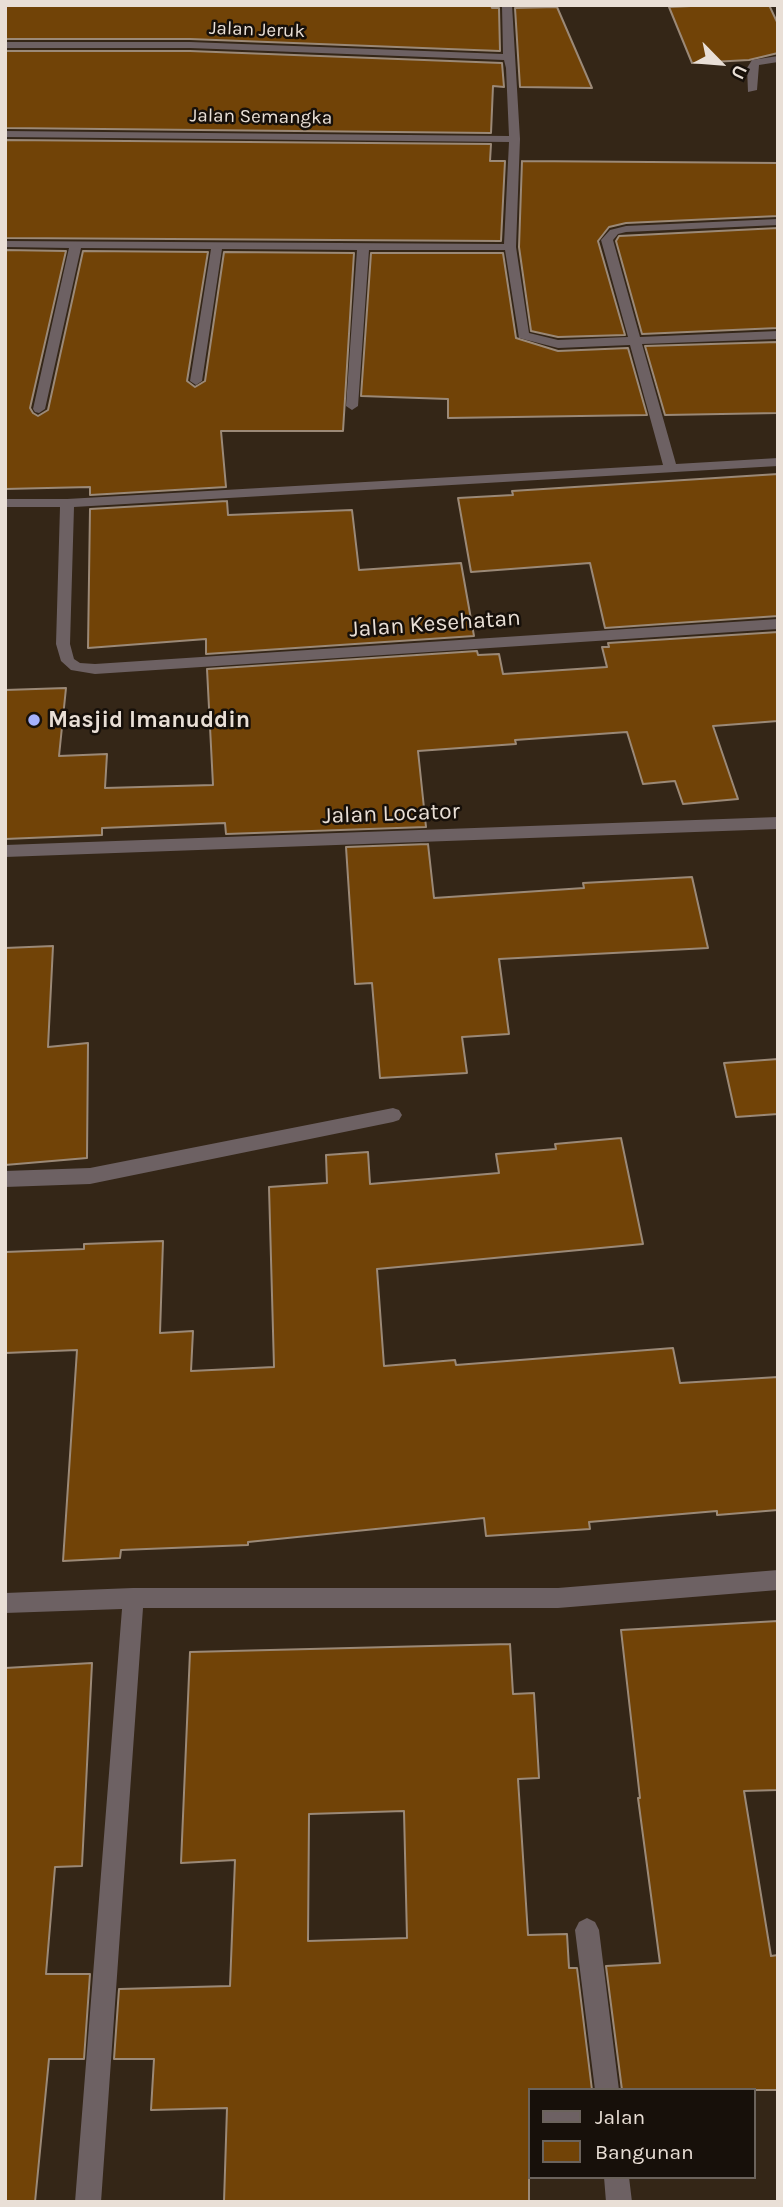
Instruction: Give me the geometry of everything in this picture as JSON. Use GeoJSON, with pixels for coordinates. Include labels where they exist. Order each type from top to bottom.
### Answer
{"type":"FeatureCollection","features":[{"type":"Feature","properties":{"kind":"street"},"geometry":{"type":"LineString","coordinates":[[507,5],[508,57],[515,139],[510,247],[523,335],[547,343],[638,342],[778,335]]}},
{"type":"Feature","properties":{"kind":"street","name":"Jalan Jeruk"},"geometry":{"type":"LineString","coordinates":[[5,45],[190,45],[508,57]]}},
{"type":"Feature","properties":{"kind":"street"},"geometry":{"type":"LineString","coordinates":[[752,90],[752,68],[756,62],[778,59]]}},
{"type":"Feature","properties":{"kind":"street","name":"Jalan Semangka"},"geometry":{"type":"LineString","coordinates":[[5,134],[515,139]]}},
{"type":"Feature","properties":{"kind":"street"},"geometry":{"type":"LineString","coordinates":[[671,469],[638,342],[607,240],[614,232],[626,229],[778,222]]}},
{"type":"Feature","properties":{"kind":"street"},"geometry":{"type":"LineString","coordinates":[[5,244],[75,247],[510,247]]}},
{"type":"Feature","properties":{"kind":"street"},"geometry":{"type":"LineString","coordinates":[[196,381],[217,246]]}},
{"type":"Feature","properties":{"kind":"street"},"geometry":{"type":"LineString","coordinates":[[352,406],[363,246]]}},
{"type":"Feature","properties":{"kind":"street"},"geometry":{"type":"LineString","coordinates":[[39,409],[75,247]]}},
{"type":"Feature","properties":{"kind":"street"},"geometry":{"type":"LineString","coordinates":[[5,503],[67,503],[778,463]]}},
{"type":"Feature","properties":{"kind":"street","name":"Jalan Kesehatan"},"geometry":{"type":"LineString","coordinates":[[67,503],[63,644],[68,661],[76,667],[94,670],[778,624]]}},
{"type":"Feature","properties":{"kind":"street","name":"Jalan Locator"},"geometry":{"type":"LineString","coordinates":[[5,851],[778,823]]}},
{"type":"Feature","properties":{"kind":"street"},"geometry":{"type":"LineString","coordinates":[[5,1179],[90,1176],[393,1115]]}},
{"type":"Feature","properties":{"kind":"street"},"geometry":{"type":"LineString","coordinates":[[5,1603],[133,1598],[558,1598],[778,1580]]}},
{"type":"Feature","properties":{"kind":"street"},"geometry":{"type":"LineString","coordinates":[[88,2202],[133,1598]]}},
{"type":"Feature","properties":{"kind":"street"},"geometry":{"type":"LineString","coordinates":[[587,1930],[607,2088]]}},
{"type":"Feature","properties":{"kind":"street"},"geometry":{"type":"LineString","coordinates":[[616,2179],[619,2202]]}},
{"type":"Feature","properties":{"kind":"building"},"geometry":{"type":"Polygon","coordinates":[[[5,5],[491,5],[492,8],[499,8],[500,51],[190,39],[5,39],[5,5]]]}},
{"type":"Feature","properties":{"kind":"building"},"geometry":{"type":"Polygon","coordinates":[[[769,5],[778,24],[778,53],[749,60],[692,63],[669,7],[769,5]]]}},
{"type":"Feature","properties":{"kind":"building"},"geometry":{"type":"Polygon","coordinates":[[[557,7],[592,88],[520,87],[515,8],[557,7]]]}},
{"type":"Feature","properties":{"kind":"building"},"geometry":{"type":"Polygon","coordinates":[[[5,51],[190,51],[502,63],[504,87],[493,86],[491,133],[5,128],[5,51]]]}},
{"type":"Feature","properties":{"kind":"building"},"geometry":{"type":"Polygon","coordinates":[[[5,140],[491,144],[490,161],[505,161],[501,241],[5,238],[5,140]]]}},
{"type":"Feature","properties":{"kind":"building"},"geometry":{"type":"Polygon","coordinates":[[[522,161],[778,163],[778,216],[626,223],[609,227],[598,241],[625,335],[558,337],[531,331],[519,247],[522,161]]]}},
{"type":"Feature","properties":{"kind":"building"},"geometry":{"type":"Polygon","coordinates":[[[778,228],[778,328],[642,334],[616,241],[619,236],[778,228]]]}},
{"type":"Feature","properties":{"kind":"building"},"geometry":{"type":"Polygon","coordinates":[[[5,250],[66,251],[30,408],[38,416],[48,410],[83,251],[208,252],[187,381],[195,387],[205,381],[224,252],[354,253],[343,431],[221,431],[226,487],[90,495],[90,487],[5,489],[5,250]]]}},
{"type":"Feature","properties":{"kind":"building"},"geometry":{"type":"Polygon","coordinates":[[[371,253],[503,253],[516,338],[558,351],[628,348],[647,415],[448,418],[448,399],[361,396],[371,253]]]}},
{"type":"Feature","properties":{"kind":"building"},"geometry":{"type":"Polygon","coordinates":[[[778,342],[778,413],[665,415],[645,346],[778,342]]]}},
{"type":"Feature","properties":{"kind":"building"},"geometry":{"type":"Polygon","coordinates":[[[778,474],[778,616],[605,628],[590,563],[471,572],[458,498],[513,495],[512,491],[778,474]]]}},
{"type":"Feature","properties":{"kind":"building"},"geometry":{"type":"Polygon","coordinates":[[[227,501],[228,515],[352,510],[359,570],[461,563],[474,636],[206,654],[206,639],[88,648],[90,509],[227,501]]]}},
{"type":"Feature","properties":{"kind":"building"},"geometry":{"type":"Polygon","coordinates":[[[778,632],[778,721],[713,726],[738,799],[683,804],[675,781],[643,784],[627,732],[515,740],[516,744],[418,751],[426,827],[226,834],[225,823],[102,828],[102,835],[5,839],[5,690],[66,688],[59,756],[107,754],[105,788],[213,785],[207,669],[477,651],[478,655],[499,654],[503,674],[607,667],[602,647],[609,647],[608,643],[778,632]]]}},
{"type":"Feature","properties":{"kind":"building"},"geometry":{"type":"Polygon","coordinates":[[[428,844],[434,898],[584,888],[583,883],[692,877],[708,948],[499,959],[509,1034],[462,1037],[467,1073],[380,1078],[372,983],[355,984],[346,847],[428,844]]]}},
{"type":"Feature","properties":{"kind":"building"},"geometry":{"type":"Polygon","coordinates":[[[53,946],[48,1047],[88,1043],[87,1158],[5,1165],[5,948],[53,946]]]}},
{"type":"Feature","properties":{"kind":"building"},"geometry":{"type":"Polygon","coordinates":[[[778,1059],[778,1114],[736,1117],[724,1063],[778,1059]]]}},
{"type":"Feature","properties":{"kind":"building"},"geometry":{"type":"Polygon","coordinates":[[[621,1138],[643,1244],[377,1269],[384,1366],[455,1360],[456,1365],[673,1348],[680,1383],[778,1377],[778,1510],[717,1515],[717,1511],[589,1522],[590,1529],[486,1536],[484,1518],[248,1542],[248,1545],[121,1550],[120,1558],[63,1561],[77,1350],[5,1353],[5,1252],[84,1249],[84,1244],[163,1241],[160,1333],[193,1331],[191,1371],[274,1367],[269,1187],[327,1183],[326,1155],[368,1152],[370,1184],[499,1173],[496,1154],[556,1149],[555,1144],[621,1138]]]}},
{"type":"Feature","properties":{"kind":"building"},"geometry":{"type":"Polygon","coordinates":[[[778,1621],[778,1790],[744,1791],[771,1956],[778,1955],[778,2090],[622,2088],[606,1966],[660,1963],[638,1798],[621,1630],[778,1621]]]}},
{"type":"Feature","properties":{"kind":"building"},"geometry":{"type":"Polygon","coordinates":[[[510,1644],[513,1694],[534,1693],[539,1778],[518,1779],[528,1935],[567,1934],[569,1968],[577,1968],[592,2088],[528,2088],[529,2202],[224,2202],[227,2108],[151,2110],[154,2059],[114,2059],[119,1989],[230,1986],[235,1860],[181,1863],[190,1652],[510,1644]],[[404,1811],[309,1814],[308,1941],[407,1938],[404,1811]]]}},
{"type":"Feature","properties":{"kind":"building"},"geometry":{"type":"Polygon","coordinates":[[[92,1663],[82,1866],[55,1867],[46,1974],[90,1974],[84,2059],[49,2059],[35,2202],[5,2202],[5,1668],[92,1663]]]}},
{"type":"Feature","properties":{"kind":"place","name":"Masjid Imanuddin"},"geometry":{"type":"Point","coordinates":[34,720]}}]}
